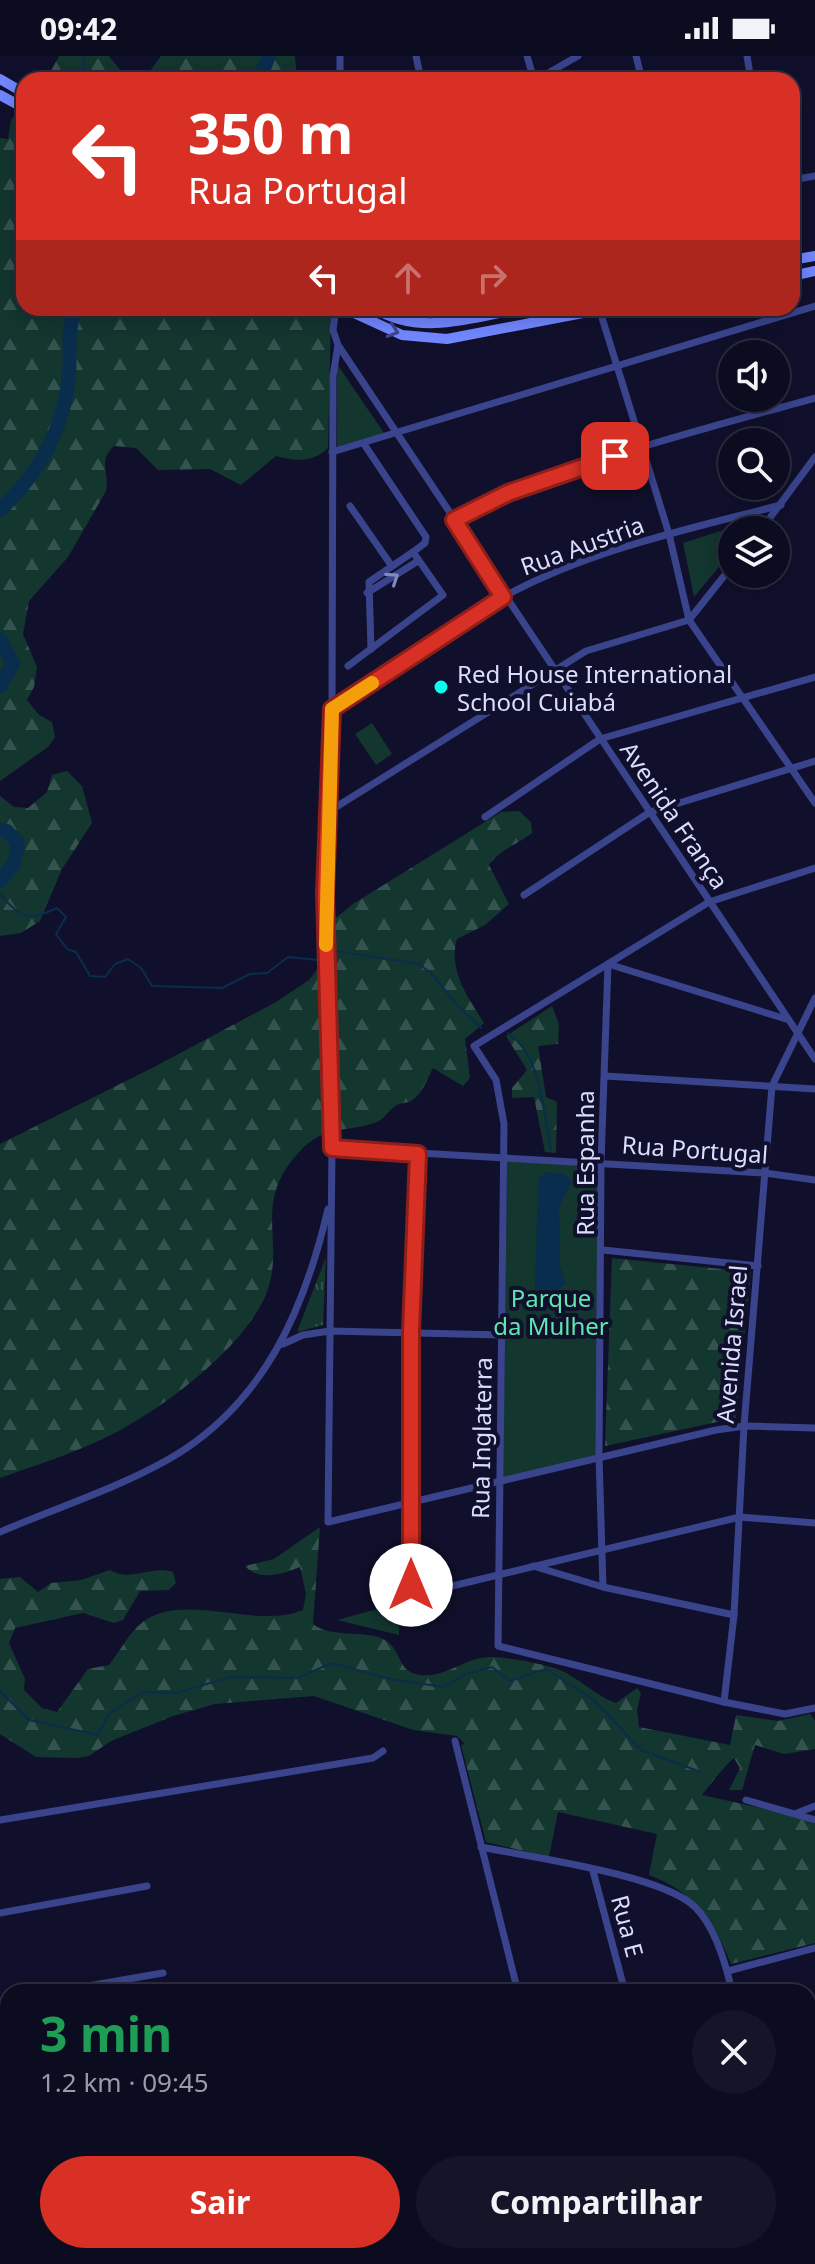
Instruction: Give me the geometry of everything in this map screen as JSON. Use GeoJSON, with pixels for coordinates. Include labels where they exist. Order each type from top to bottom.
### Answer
{"type":"FeatureCollection","features":[{"type":"Feature","properties":{"kind":"main road"},"geometry":{"type":"LineString","coordinates":[[360,316],[402,335],[447,339],[567,316]]}},
{"type":"Feature","properties":{"kind":"main road"},"geometry":{"type":"LineString","coordinates":[[400,316],[425,324],[474,316]]}},
{"type":"Feature","properties":{"kind":"street"},"geometry":{"type":"LineString","coordinates":[[549,72],[578,56]]}},
{"type":"Feature","properties":{"kind":"street","name":"Avenida França"},"geometry":{"type":"LineString","coordinates":[[335,316],[333,330],[338,345],[396,436],[815,1059]]}},
{"type":"Feature","properties":{"kind":"street"},"geometry":{"type":"LineString","coordinates":[[605,316],[669,534],[689,620],[815,803]]}},
{"type":"Feature","properties":{"kind":"street"},"geometry":{"type":"LineString","coordinates":[[332,452],[396,436],[783,316]]}},
{"type":"Feature","properties":{"kind":"street"},"geometry":{"type":"LineString","coordinates":[[338,345],[334,359],[332,452],[332,709],[326,951],[332,1148],[328,1522],[599,1456],[744,1426],[815,1428]]}},
{"type":"Feature","properties":{"kind":"street"},"geometry":{"type":"LineString","coordinates":[[454,520],[508,493],[642,446],[815,398]]}},
{"type":"Feature","properties":{"kind":"street"},"geometry":{"type":"LineString","coordinates":[[364,444],[426,537],[425,543],[369,582],[371,649]]}},
{"type":"Feature","properties":{"kind":"street"},"geometry":{"type":"LineString","coordinates":[[772,516],[815,457]]}},
{"type":"Feature","properties":{"kind":"street","name":"Rua Austria"},"geometry":{"type":"LineString","coordinates":[[332,709],[503,597],[550,574],[669,534],[781,505]]}},
{"type":"Feature","properties":{"kind":"street"},"geometry":{"type":"LineString","coordinates":[[350,506],[391,565]]}},
{"type":"Feature","properties":{"kind":"street"},"geometry":{"type":"LineString","coordinates":[[348,666],[443,595],[413,552]]}},
{"type":"Feature","properties":{"kind":"street"},"geometry":{"type":"LineString","coordinates":[[367,593],[418,561]]}},
{"type":"Feature","properties":{"kind":"street"},"geometry":{"type":"LineString","coordinates":[[328,812],[586,651],[689,620],[718,584]]}},
{"type":"Feature","properties":{"kind":"street"},"geometry":{"type":"LineString","coordinates":[[485,817],[600,739],[740,696],[815,677]]}},
{"type":"Feature","properties":{"kind":"street"},"geometry":{"type":"LineString","coordinates":[[524,895],[650,812],[815,761]]}},
{"type":"Feature","properties":{"kind":"street"},"geometry":{"type":"LineString","coordinates":[[608,964],[709,902],[815,868]]}},
{"type":"Feature","properties":{"kind":"street"},"geometry":{"type":"LineString","coordinates":[[608,964],[786,1019]]}},
{"type":"Feature","properties":{"kind":"street","name":"Rua Inglaterra"},"geometry":{"type":"LineString","coordinates":[[608,964],[474,1046],[496,1080],[502,1102],[503,1335],[498,1483],[498,1646],[724,1702]]}},
{"type":"Feature","properties":{"kind":"street","name":"Rua Espanha"},"geometry":{"type":"LineString","coordinates":[[603,1587],[599,1456],[603,1250],[601,1162],[608,964]]}},
{"type":"Feature","properties":{"kind":"street","name":"Avenida Israel"},"geometry":{"type":"LineString","coordinates":[[724,1702],[734,1615],[744,1426],[772,1086],[815,998]]}},
{"type":"Feature","properties":{"kind":"street"},"geometry":{"type":"LineString","coordinates":[[605,1076],[815,1089]]}},
{"type":"Feature","properties":{"kind":"street","name":"Rua Portugal"},"geometry":{"type":"LineString","coordinates":[[332,1148],[601,1162],[765,1173],[815,1180]]}},
{"type":"Feature","properties":{"kind":"street"},"geometry":{"type":"LineString","coordinates":[[411,1585],[411,1332],[418,1154]]}},
{"type":"Feature","properties":{"kind":"street"},"geometry":{"type":"LineString","coordinates":[[0,1532],[136,1475],[182,1450],[236,1406],[282,1345],[318,1253],[332,1195]]}},
{"type":"Feature","properties":{"kind":"street"},"geometry":{"type":"LineString","coordinates":[[603,1250],[758,1266]]}},
{"type":"Feature","properties":{"kind":"street"},"geometry":{"type":"LineString","coordinates":[[282,1345],[303,1335],[330,1331],[503,1335]]}},
{"type":"Feature","properties":{"kind":"street"},"geometry":{"type":"LineString","coordinates":[[448,1587],[500,1572],[740,1517],[815,1523]]}},
{"type":"Feature","properties":{"kind":"street"},"geometry":{"type":"LineString","coordinates":[[533,1566],[603,1587],[734,1615]]}},
{"type":"Feature","properties":{"kind":"street"},"geometry":{"type":"LineString","coordinates":[[724,1702],[785,1714],[815,1708]]}},
{"type":"Feature","properties":{"kind":"street"},"geometry":{"type":"LineString","coordinates":[[455,1741],[516,1984]]}},
{"type":"Feature","properties":{"kind":"street"},"geometry":{"type":"LineString","coordinates":[[0,1820],[373,1758],[383,1751]]}},
{"type":"Feature","properties":{"kind":"street"},"geometry":{"type":"LineString","coordinates":[[746,1800],[815,1820]]}},
{"type":"Feature","properties":{"kind":"street"},"geometry":{"type":"LineString","coordinates":[[797,1813],[815,1806]]}},
{"type":"Feature","properties":{"kind":"street"},"geometry":{"type":"LineString","coordinates":[[481,1847],[672,1891],[696,1908],[717,1944],[730,1984]]}},
{"type":"Feature","properties":{"kind":"street","name":"Rua E"},"geometry":{"type":"LineString","coordinates":[[593,1871],[623,1984]]}},
{"type":"Feature","properties":{"kind":"street"},"geometry":{"type":"LineString","coordinates":[[0,1913],[147,1886]]}},
{"type":"Feature","properties":{"kind":"street"},"geometry":{"type":"LineString","coordinates":[[728,1971],[815,1948]]}},
{"type":"Feature","properties":{"kind":"street"},"geometry":{"type":"LineString","coordinates":[[99,1984],[163,1973]]}},
{"type":"Feature","properties":{"kind":"green space"},"geometry":{"type":"Polygon","coordinates":[[[59,56],[109,56],[122,72],[50,72],[59,56]]]}},
{"type":"Feature","properties":{"kind":"green space"},"geometry":{"type":"Polygon","coordinates":[[[161,56],[295,56],[296,72],[148,72],[161,56]]]}},
{"type":"Feature","properties":{"kind":"green space"},"geometry":{"type":"Polygon","coordinates":[[[16,114],[16,316],[331,316],[328,448],[322,453],[304,460],[276,456],[241,485],[210,469],[158,470],[136,448],[114,446],[109,452],[105,463],[106,491],[68,557],[29,601],[23,634],[37,667],[34,687],[27,700],[39,715],[52,722],[55,737],[48,747],[0,781],[0,138],[8,139],[11,120],[16,114]]]}},
{"type":"Feature","properties":{"kind":"green space"},"geometry":{"type":"Polygon","coordinates":[[[337,364],[384,433],[337,448],[337,364]]]}},
{"type":"Feature","properties":{"kind":"green space"},"geometry":{"type":"Polygon","coordinates":[[[718,532],[718,568],[694,597],[683,543],[718,532]]]}},
{"type":"Feature","properties":{"kind":"green space"},"geometry":{"type":"Polygon","coordinates":[[[372,723],[392,754],[376,765],[355,734],[372,723]]]}},
{"type":"Feature","properties":{"kind":"green space"},"geometry":{"type":"Polygon","coordinates":[[[67,771],[82,786],[92,823],[62,869],[40,921],[21,933],[0,936],[0,796],[14,807],[28,808],[47,792],[52,775],[67,771]]]}},
{"type":"Feature","properties":{"kind":"green space"},"geometry":{"type":"Polygon","coordinates":[[[519,811],[531,822],[532,833],[503,851],[489,865],[509,904],[485,925],[457,939],[457,973],[484,1023],[465,1039],[470,1078],[463,1086],[433,1068],[417,1096],[397,1105],[378,1122],[327,1133],[310,1142],[286,1168],[277,1186],[272,1221],[272,1273],[267,1292],[258,1311],[228,1348],[171,1398],[119,1431],[0,1478],[0,1144],[276,1002],[309,980],[328,956],[326,926],[353,904],[501,812],[519,811]]]}},
{"type":"Feature","properties":{"kind":"green space"},"geometry":{"type":"Polygon","coordinates":[[[552,1006],[559,1024],[558,1044],[538,1046],[546,1097],[557,1102],[556,1153],[545,1152],[534,1097],[512,1098],[512,1088],[527,1070],[506,1036],[552,1006]]]}},
{"type":"Feature","properties":{"kind":"green space","name":"Parque da Mulher"},"geometry":{"type":"Polygon","coordinates":[[[507,1160],[599,1167],[597,1455],[503,1479],[507,1160]]]}},
{"type":"Feature","properties":{"kind":"green space"},"geometry":{"type":"Polygon","coordinates":[[[326,1257],[323,1325],[297,1332],[326,1257]]]}},
{"type":"Feature","properties":{"kind":"green space"},"geometry":{"type":"Polygon","coordinates":[[[612,1258],[751,1272],[736,1418],[605,1446],[612,1258]]]}},
{"type":"Feature","properties":{"kind":"green space"},"geometry":{"type":"Polygon","coordinates":[[[320,1527],[313,1624],[327,1631],[378,1637],[392,1645],[404,1667],[415,1674],[444,1672],[491,1657],[538,1664],[568,1674],[616,1703],[637,1688],[641,1693],[637,1710],[639,1727],[730,1745],[736,1715],[778,1721],[810,1714],[815,1721],[815,1749],[784,1754],[755,1745],[742,1790],[729,1790],[740,1768],[734,1758],[702,1795],[796,1816],[815,1824],[815,1943],[731,1964],[709,1921],[690,1899],[649,1875],[657,1834],[558,1812],[549,1857],[486,1842],[461,1745],[465,1744],[457,1736],[413,1730],[314,1696],[215,1704],[173,1716],[111,1741],[89,1756],[77,1758],[36,1757],[0,1734],[0,1579],[20,1577],[38,1592],[51,1583],[81,1580],[110,1570],[125,1575],[165,1570],[173,1572],[176,1583],[169,1590],[140,1591],[123,1620],[114,1623],[83,1613],[15,1628],[9,1643],[25,1679],[24,1690],[42,1708],[57,1712],[88,1669],[109,1665],[139,1625],[161,1613],[200,1610],[264,1616],[303,1610],[306,1594],[300,1567],[264,1575],[245,1566],[274,1559],[320,1527]]]}},
{"type":"Feature","properties":{"kind":"green space"},"geometry":{"type":"Polygon","coordinates":[[[399,1603],[399,1635],[337,1620],[399,1603]]]}},
{"type":"Feature","properties":{"kind":"water"},"geometry":{"type":"Polygon","coordinates":[[[546,1172],[565,1174],[572,1181],[559,1207],[560,1266],[566,1284],[551,1294],[535,1289],[538,1179],[546,1172]]]}},
{"type":"Feature","properties":{"kind":"waterway"},"geometry":{"type":"LineString","coordinates":[[83,72],[84,56]]}},
{"type":"Feature","properties":{"kind":"waterway"},"geometry":{"type":"LineString","coordinates":[[262,72],[269,56]]}},
{"type":"Feature","properties":{"kind":"waterway"},"geometry":{"type":"LineString","coordinates":[[0,510],[27,481],[56,432],[69,375],[73,316]]}},
{"type":"Feature","properties":{"kind":"waterway"},"geometry":{"type":"LineString","coordinates":[[0,639],[13,663],[0,686]]}},
{"type":"Feature","properties":{"kind":"waterway"},"geometry":{"type":"LineString","coordinates":[[0,830],[7,831],[18,843],[14,863],[0,881]]}},
{"type":"Feature","properties":{"kind":"waterway"},"geometry":{"type":"LineString","coordinates":[[0,894],[25,915],[38,915],[57,908],[66,917],[56,934],[67,949],[76,952],[90,976],[105,977],[115,964],[128,959],[141,968],[152,986],[222,988],[250,974],[267,973],[288,957],[318,960],[336,951],[419,964],[481,1028]]}},
{"type":"Feature","properties":{"kind":"waterway"},"geometry":{"type":"LineString","coordinates":[[508,1033],[520,1043],[535,1070],[551,1150]]}},
{"type":"Feature","properties":{"kind":"waterway"},"geometry":{"type":"LineString","coordinates":[[0,1691],[29,1720],[98,1735],[109,1714],[143,1692],[177,1693],[230,1677],[297,1678],[332,1663],[390,1679],[444,1687],[466,1674],[492,1667],[510,1681],[546,1669],[594,1700],[641,1750],[701,1772]]}},
{"type":"Feature","properties":{"kind":"slow traffic"},"geometry":{"type":"LineString","coordinates":[[326,945],[332,709],[372,683]]}},
{"type":"Feature","properties":{"kind":"place","name":"Red House International School Cuiabá"},"geometry":{"type":"Point","coordinates":[441,687]}},
{"type":"Feature","properties":{"kind":"route"},"geometry":{"type":"LineString","coordinates":[[411,1585],[411,1332],[418,1154],[332,1148],[325,893],[332,709],[503,597],[454,520],[508,493],[615,456]]}}]}
